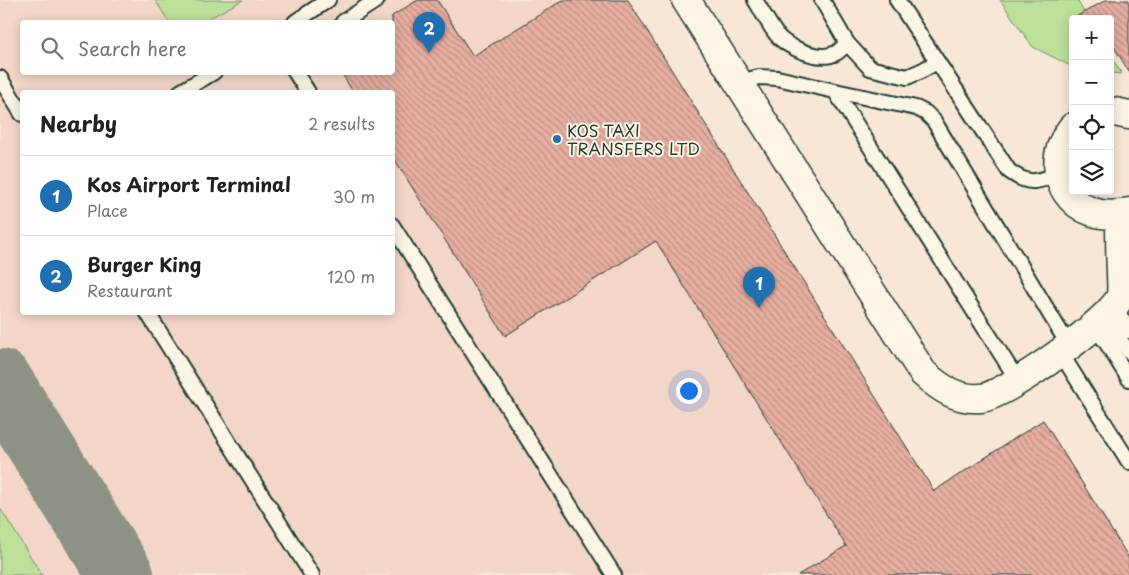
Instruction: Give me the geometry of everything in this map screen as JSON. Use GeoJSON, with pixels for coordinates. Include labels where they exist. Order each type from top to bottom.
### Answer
{"type":"FeatureCollection","features":[{"type":"Feature","properties":{"kind":"street"},"geometry":{"type":"LineString","coordinates":[[686,0],[737,83],[924,373],[940,388],[960,396],[982,398],[1000,391],[1018,380],[1065,349],[1111,312],[1121,295],[1124,213],[1106,215],[1093,213],[1081,207],[1063,187],[1058,161],[1060,147],[1069,132]]}},
{"type":"Feature","properties":{"kind":"lane"},"geometry":{"type":"LineString","coordinates":[[298,20],[328,0]]}},
{"type":"Feature","properties":{"kind":"lane"},"geometry":{"type":"LineString","coordinates":[[346,20],[377,0]]}},
{"type":"Feature","properties":{"kind":"lane"},"geometry":{"type":"LineString","coordinates":[[755,0],[776,34],[795,48],[823,56],[836,54],[847,42]]}},
{"type":"Feature","properties":{"kind":"lane"},"geometry":{"type":"LineString","coordinates":[[822,0],[847,42],[870,68],[907,77],[922,71],[936,62]]}},
{"type":"Feature","properties":{"kind":"lane"},"geometry":{"type":"LineString","coordinates":[[897,0],[1009,171],[1020,180],[1038,182],[1059,174]]}},
{"type":"Feature","properties":{"kind":"lane"},"geometry":{"type":"LineString","coordinates":[[183,90],[209,75]]}},
{"type":"Feature","properties":{"kind":"lane"},"geometry":{"type":"LineString","coordinates":[[297,75],[307,90]]}},
{"type":"Feature","properties":{"kind":"lane"},"geometry":{"type":"LineString","coordinates":[[737,83],[759,77],[777,78],[916,108],[934,121],[1129,462]]}},
{"type":"Feature","properties":{"kind":"lane"},"geometry":{"type":"LineString","coordinates":[[0,78],[20,111]]}},
{"type":"Feature","properties":{"kind":"lane"},"geometry":{"type":"LineString","coordinates":[[835,91],[1018,380]]}},
{"type":"Feature","properties":{"kind":"lane"},"geometry":{"type":"LineString","coordinates":[[395,230],[614,575]]}},
{"type":"Feature","properties":{"kind":"lane"},"geometry":{"type":"LineString","coordinates":[[1111,312],[1122,319],[1129,330]]}},
{"type":"Feature","properties":{"kind":"lane"},"geometry":{"type":"LineString","coordinates":[[1111,312],[1117,334],[1129,352]]}},
{"type":"Feature","properties":{"kind":"lane"},"geometry":{"type":"LineString","coordinates":[[1111,312],[1106,342],[1129,379]]}},
{"type":"Feature","properties":{"kind":"lane"},"geometry":{"type":"LineString","coordinates":[[149,315],[312,575]]}},
{"type":"Feature","properties":{"kind":"shaded area"},"geometry":{"type":"Polygon","coordinates":[[[0,0],[628,0],[934,490],[1043,420],[1129,557],[1129,575],[0,575],[0,0]]]}},
{"type":"Feature","properties":{"kind":"green space"},"geometry":{"type":"Polygon","coordinates":[[[155,0],[243,0],[206,20],[168,20],[155,0]]]}},
{"type":"Feature","properties":{"kind":"green space"},"geometry":{"type":"Polygon","coordinates":[[[1000,0],[1077,0],[1086,15],[1069,15],[1069,65],[1033,47],[1000,0]]]}},
{"type":"Feature","properties":{"kind":"green space"},"geometry":{"type":"Polygon","coordinates":[[[1114,61],[1122,74],[1114,73],[1114,61]]]}},
{"type":"Feature","properties":{"kind":"green space"},"geometry":{"type":"Polygon","coordinates":[[[0,508],[42,575],[0,575],[0,508]]]}},
{"type":"Feature","properties":{"kind":"building"},"geometry":{"type":"Polygon","coordinates":[[[418,0],[437,0],[473,56],[563,0],[628,0],[934,491],[1043,420],[1129,558],[1129,575],[798,575],[846,546],[656,241],[505,336],[395,160],[395,90],[352,90],[343,75],[395,75],[395,20],[392,20],[392,16],[418,0]]]}},
{"type":"Feature","properties":{"kind":"building"},"geometry":{"type":"Polygon","coordinates":[[[1106,0],[1129,0],[1129,72],[1114,47],[1114,15],[1079,15],[1106,0]]]}},
{"type":"Feature","properties":{"kind":"taxiway"},"geometry":{"type":"LineString","coordinates":[[0,382],[121,575]]}},
{"type":"Feature","properties":{"kind":"place","name":"Burger King"},"geometry":{"type":"Point","coordinates":[429,53]}},
{"type":"Feature","properties":{"kind":"place","name":"KOS TAXI TRANSFERS LTD"},"geometry":{"type":"Point","coordinates":[557,139]}},
{"type":"Feature","properties":{"kind":"place","name":"Kos Airport Terminal"},"geometry":{"type":"Point","coordinates":[759,308]}}]}
